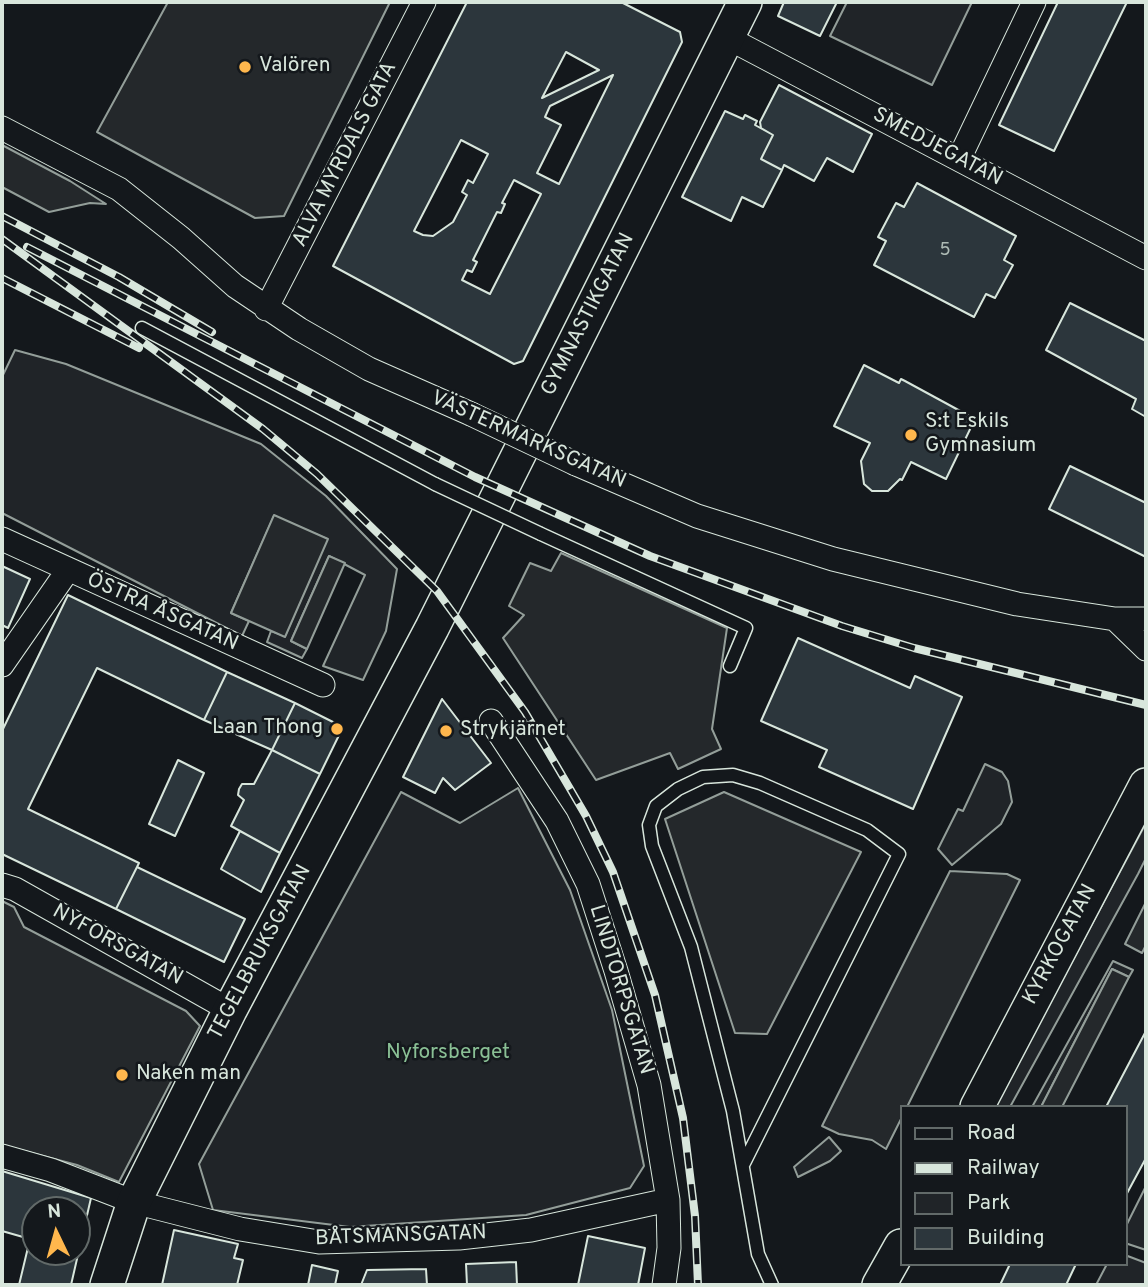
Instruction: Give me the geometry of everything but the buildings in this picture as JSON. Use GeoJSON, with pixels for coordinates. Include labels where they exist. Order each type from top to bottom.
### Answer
{"type":"FeatureCollection","features":[{"type":"Feature","properties":{"kind":"street","name":"ALVA MYRDALS GATA"},"geometry":{"type":"LineString","coordinates":[[266,309],[424,2]]}},
{"type":"Feature","properties":{"kind":"street","name":"GYMNASTIKGATAN"},"geometry":{"type":"LineString","coordinates":[[432,628],[745,2]]}},
{"type":"Feature","properties":{"kind":"street"},"geometry":{"type":"LineString","coordinates":[[959,159],[1034,2]]}},
{"type":"Feature","properties":{"kind":"street","name":"SMEDJEGATAN"},"geometry":{"type":"LineString","coordinates":[[728,38],[1146,258]]}},
{"type":"Feature","properties":{"kind":"street","name":"VÄSTERMARKSGATAN"},"geometry":{"type":"LineString","coordinates":[[2,128],[119,190],[266,309],[369,369],[697,516],[833,559],[1017,604],[1115,619],[1146,619]]}},
{"type":"Feature","properties":{"kind":"street","name":"ÖSTRA ÅSGATAN"},"geometry":{"type":"LineString","coordinates":[[2,539],[323,685]]}},
{"type":"Feature","properties":{"kind":"street"},"geometry":{"type":"LineString","coordinates":[[2,665],[68,570]]}},
{"type":"Feature","properties":{"kind":"street"},"geometry":{"type":"LineString","coordinates":[[1115,619],[1146,649]]}},
{"type":"Feature","properties":{"kind":"street","name":"TEGELBRUKSGATAN"},"geometry":{"type":"LineString","coordinates":[[107,1285],[134,1202],[230,1010],[432,628]]}},
{"type":"Feature","properties":{"kind":"street","name":"LINDTORPSGATAN"},"geometry":{"type":"LineString","coordinates":[[491,721],[557,821],[588,884],[649,1086],[668,1200],[669,1248],[664,1285]]}},
{"type":"Feature","properties":{"kind":"street","name":"KYRKOGATAN"},"geometry":{"type":"LineString","coordinates":[[979,1105],[1146,785]]}},
{"type":"Feature","properties":{"kind":"street","name":"NYFORSGATAN"},"geometry":{"type":"LineString","coordinates":[[2,885],[15,889],[230,1010]]}},
{"type":"Feature","properties":{"kind":"street","name":"BÅTSMANSGATAN"},"geometry":{"type":"LineString","coordinates":[[2,1156],[51,1170],[134,1202],[240,1229],[319,1242],[447,1238],[531,1230],[668,1200]]}},
{"type":"Feature","properties":{"kind":"street"},"geometry":{"type":"LineString","coordinates":[[879,1285],[900,1248]]}},
{"type":"Feature","properties":{"kind":"lane"},"geometry":{"type":"LineString","coordinates":[[142,327],[435,484],[746,628],[730,666]]}},
{"type":"Feature","properties":{"kind":"lane"},"geometry":{"type":"LineString","coordinates":[[743,1165],[899,854],[867,830],[761,783],[733,775],[703,778],[677,789],[656,806],[649,825],[652,846],[691,947],[727,1088],[758,1254],[772,1285]]}},
{"type":"Feature","properties":{"kind":"green space"},"geometry":{"type":"Polygon","coordinates":[[[847,2],[972,2],[932,85],[830,36],[847,2]]]}},
{"type":"Feature","properties":{"kind":"green space"},"geometry":{"type":"Polygon","coordinates":[[[15,350],[66,364],[261,444],[326,496],[397,569],[386,631],[363,680],[323,666],[365,575],[329,556],[291,641],[307,649],[302,658],[267,642],[271,631],[285,636],[327,539],[274,516],[231,613],[249,621],[242,636],[2,513],[2,377],[15,350]]]}},
{"type":"Feature","properties":{"kind":"green space"},"geometry":{"type":"Polygon","coordinates":[[[985,764],[1002,772],[1008,781],[1012,802],[1001,824],[952,865],[938,849],[958,809],[963,811],[985,764]]]}},
{"type":"Feature","properties":{"kind":"green space","name":"Nyforsberget"},"geometry":{"type":"Polygon","coordinates":[[[518,788],[570,890],[612,1010],[644,1166],[630,1188],[526,1215],[350,1227],[213,1210],[199,1164],[401,792],[460,823],[518,788]]]}},
{"type":"Feature","properties":{"kind":"green space"},"geometry":{"type":"Polygon","coordinates":[[[1146,823],[1146,858],[1138,874],[1011,1105],[995,1105],[1146,823]]]}},
{"type":"Feature","properties":{"kind":"green space"},"geometry":{"type":"Polygon","coordinates":[[[1113,961],[1133,970],[1129,977],[1112,969],[1042,1105],[1033,1105],[1113,961]]]}},
{"type":"Feature","properties":{"kind":"green space"},"geometry":{"type":"Polygon","coordinates":[[[829,1137],[841,1151],[830,1161],[798,1177],[794,1167],[829,1137]]]}},
{"type":"Feature","properties":{"kind":"green space"},"geometry":{"type":"Polygon","coordinates":[[[1146,1186],[1146,1250],[1127,1244],[1127,1224],[1146,1186]]]}},
{"type":"Feature","properties":{"kind":"green space"},"geometry":{"type":"Polygon","coordinates":[[[1127,1256],[1146,1263],[1146,1285],[1096,1285],[1106,1266],[1127,1266],[1127,1256]]]}},
{"type":"Feature","properties":{"kind":"shaded area","name":"Valören"},"geometry":{"type":"Polygon","coordinates":[[[168,2],[390,2],[284,216],[255,218],[97,132],[168,2]]]}},
{"type":"Feature","properties":{"kind":"shaded area"},"geometry":{"type":"Polygon","coordinates":[[[2,145],[70,181],[106,204],[90,203],[49,212],[2,187],[2,145]]]}},
{"type":"Feature","properties":{"kind":"shaded area"},"geometry":{"type":"Polygon","coordinates":[[[274,515],[328,539],[285,637],[231,613],[274,515]]]}},
{"type":"Feature","properties":{"kind":"shaded area"},"geometry":{"type":"Polygon","coordinates":[[[561,553],[727,628],[712,729],[721,749],[678,769],[670,753],[596,780],[503,638],[524,615],[509,606],[530,563],[551,571],[561,553]]]}},
{"type":"Feature","properties":{"kind":"shaded area"},"geometry":{"type":"Polygon","coordinates":[[[329,556],[345,563],[307,649],[291,641],[329,556]]]}},
{"type":"Feature","properties":{"kind":"shaded area"},"geometry":{"type":"Polygon","coordinates":[[[724,792],[861,852],[767,1034],[735,1033],[665,819],[724,792]]]}},
{"type":"Feature","properties":{"kind":"shaded area"},"geometry":{"type":"Polygon","coordinates":[[[950,871],[1007,874],[1020,880],[908,1105],[900,1105],[900,1121],[886,1149],[872,1140],[839,1134],[822,1126],[950,871]]]}},
{"type":"Feature","properties":{"kind":"shaded area"},"geometry":{"type":"Polygon","coordinates":[[[2,901],[14,907],[24,927],[186,1011],[200,1026],[119,1182],[77,1165],[2,1145],[2,901]]]}},
{"type":"Feature","properties":{"kind":"shaded area"},"geometry":{"type":"Polygon","coordinates":[[[1146,902],[1146,945],[1142,953],[1125,944],[1146,902]]]}},
{"type":"Feature","properties":{"kind":"shaded area"},"geometry":{"type":"Polygon","coordinates":[[[1112,969],[1129,977],[1063,1105],[1042,1105],[1112,969]]]}},
{"type":"Feature","properties":{"kind":"railway"},"geometry":{"type":"LineString","coordinates":[[2,216],[119,277],[212,332]]}},
{"type":"Feature","properties":{"kind":"railway"},"geometry":{"type":"LineString","coordinates":[[2,239],[263,429],[317,474],[437,591],[525,712],[586,816],[613,872],[655,995],[683,1118],[695,1216],[698,1285]]}},
{"type":"Feature","properties":{"kind":"railway"},"geometry":{"type":"LineString","coordinates":[[27,247],[475,477],[650,556],[842,626],[914,648],[1146,705]]}},
{"type":"Feature","properties":{"kind":"railway"},"geometry":{"type":"LineString","coordinates":[[2,278],[139,348]]}},
{"type":"Feature","properties":{"kind":"place","name":"Valören"},"geometry":{"type":"Point","coordinates":[245,67]}},
{"type":"Feature","properties":{"kind":"place","name":"S:t Eskils Gymnasium"},"geometry":{"type":"Point","coordinates":[911,435]}},
{"type":"Feature","properties":{"kind":"place","name":"Laan Thong"},"geometry":{"type":"Point","coordinates":[337,729]}},
{"type":"Feature","properties":{"kind":"place","name":"Strykjärnet"},"geometry":{"type":"Point","coordinates":[446,731]}},
{"type":"Feature","properties":{"kind":"place","name":"Naken man"},"geometry":{"type":"Point","coordinates":[122,1075]}}]}
